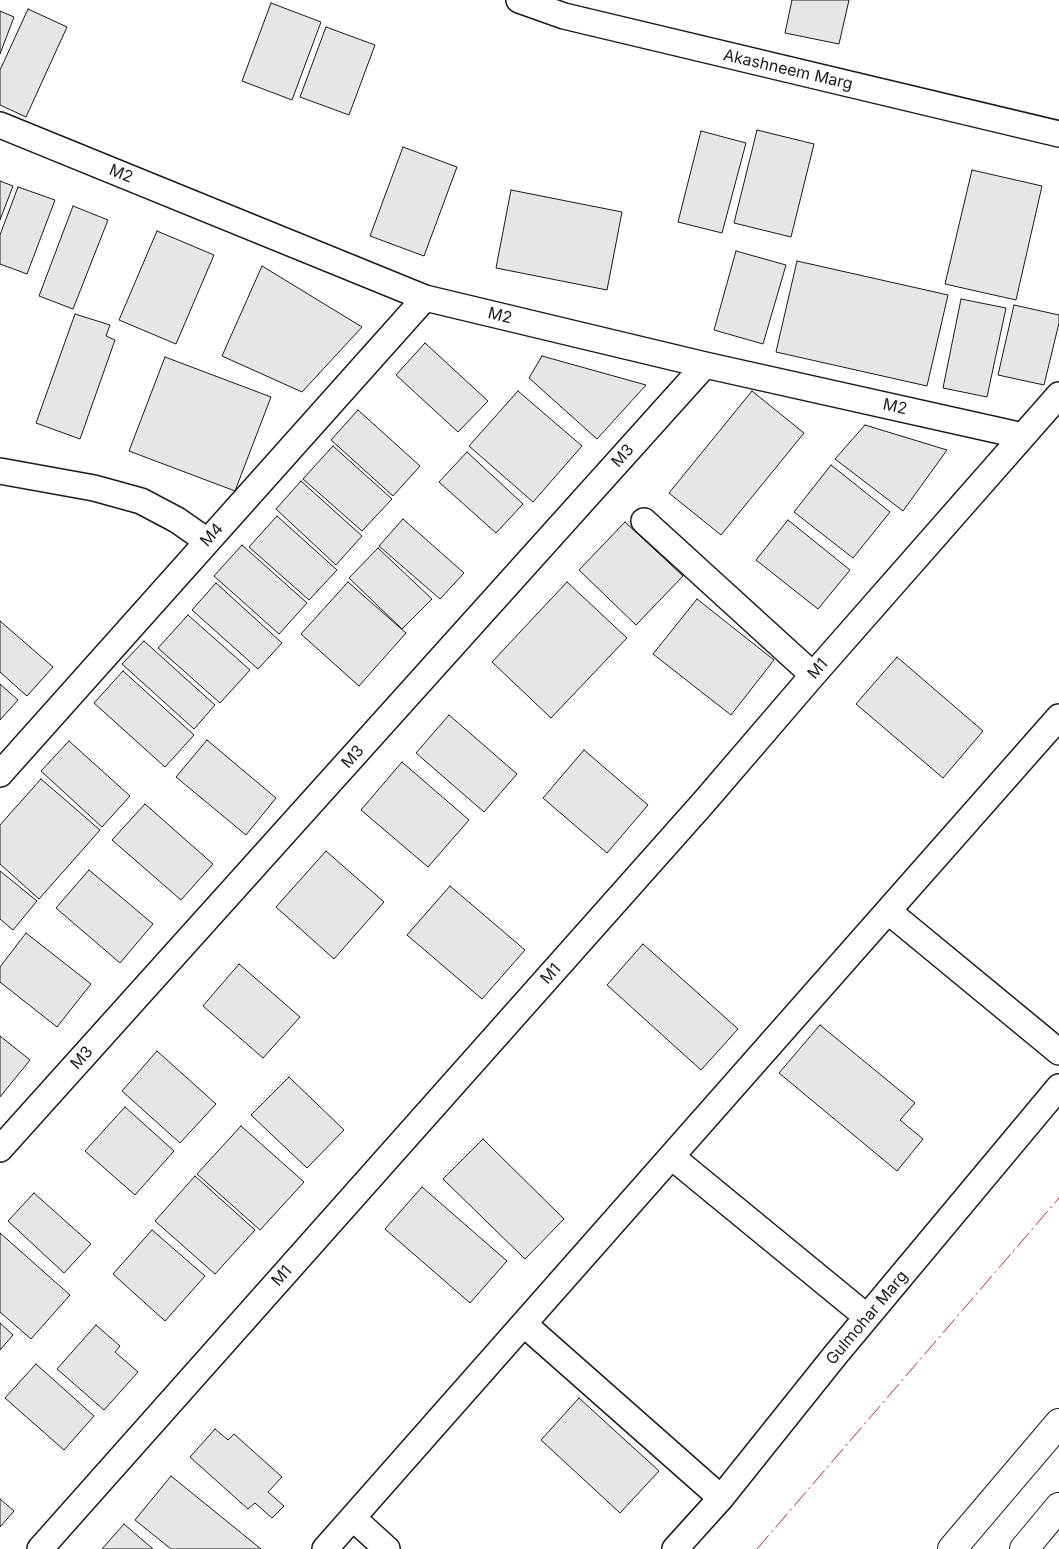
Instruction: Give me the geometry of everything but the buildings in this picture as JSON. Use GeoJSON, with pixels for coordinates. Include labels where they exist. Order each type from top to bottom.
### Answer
{"type":"FeatureCollection","features":[{"type":"Feature","properties":{"kind":"main road"},"geometry":{"type":"LineString","coordinates":[[952,1549],[1059,1423]]}},
{"type":"Feature","properties":{"kind":"main road"},"geometry":{"type":"LineString","coordinates":[[1024,1549],[1059,1507]]}},
{"type":"Feature","properties":{"kind":"street","name":"Akashneem Marg"},"geometry":{"type":"LineString","coordinates":[[519,0],[564,16],[1059,134]]}},
{"type":"Feature","properties":{"kind":"street","name":"M2"},"geometry":{"type":"LineString","coordinates":[[0,125],[425,298],[705,365],[1023,436]]}},
{"type":"Feature","properties":{"kind":"street","name":"M4"},"geometry":{"type":"LineString","coordinates":[[0,774],[425,298]]}},
{"type":"Feature","properties":{"kind":"street","name":"M3"},"geometry":{"type":"LineString","coordinates":[[0,1148],[705,365]]}},
{"type":"Feature","properties":{"kind":"street","name":"M1"},"geometry":{"type":"LineString","coordinates":[[40,1549],[698,810],[813,675],[1059,395]]}},
{"type":"Feature","properties":{"kind":"street"},"geometry":{"type":"LineString","coordinates":[[0,471],[94,488],[141,501],[177,520],[207,541]]}},
{"type":"Feature","properties":{"kind":"street"},"geometry":{"type":"LineString","coordinates":[[644,521],[813,675]]}},
{"type":"Feature","properties":{"kind":"street"},"geometry":{"type":"LineString","coordinates":[[325,1549],[1059,717]]}},
{"type":"Feature","properties":{"kind":"street"},"geometry":{"type":"LineString","coordinates":[[888,911],[1059,1052]]}},
{"type":"Feature","properties":{"kind":"street","name":"Gulmohar Marg"},"geometry":{"type":"LineString","coordinates":[[675,1549],[721,1498],[867,1317],[1059,1087]]}},
{"type":"Feature","properties":{"kind":"street"},"geometry":{"type":"LineString","coordinates":[[672,1157],[867,1317]]}},
{"type":"Feature","properties":{"kind":"street"},"geometry":{"type":"LineString","coordinates":[[524,1324],[721,1498]]}},
{"type":"Feature","properties":{"kind":"street"},"geometry":{"type":"LineString","coordinates":[[353,1518],[387,1549]]}},
{"type":"Feature","properties":{"kind":"power"},"geometry":{"type":"LineString","coordinates":[[757,1549],[1059,1198]]}}]}
